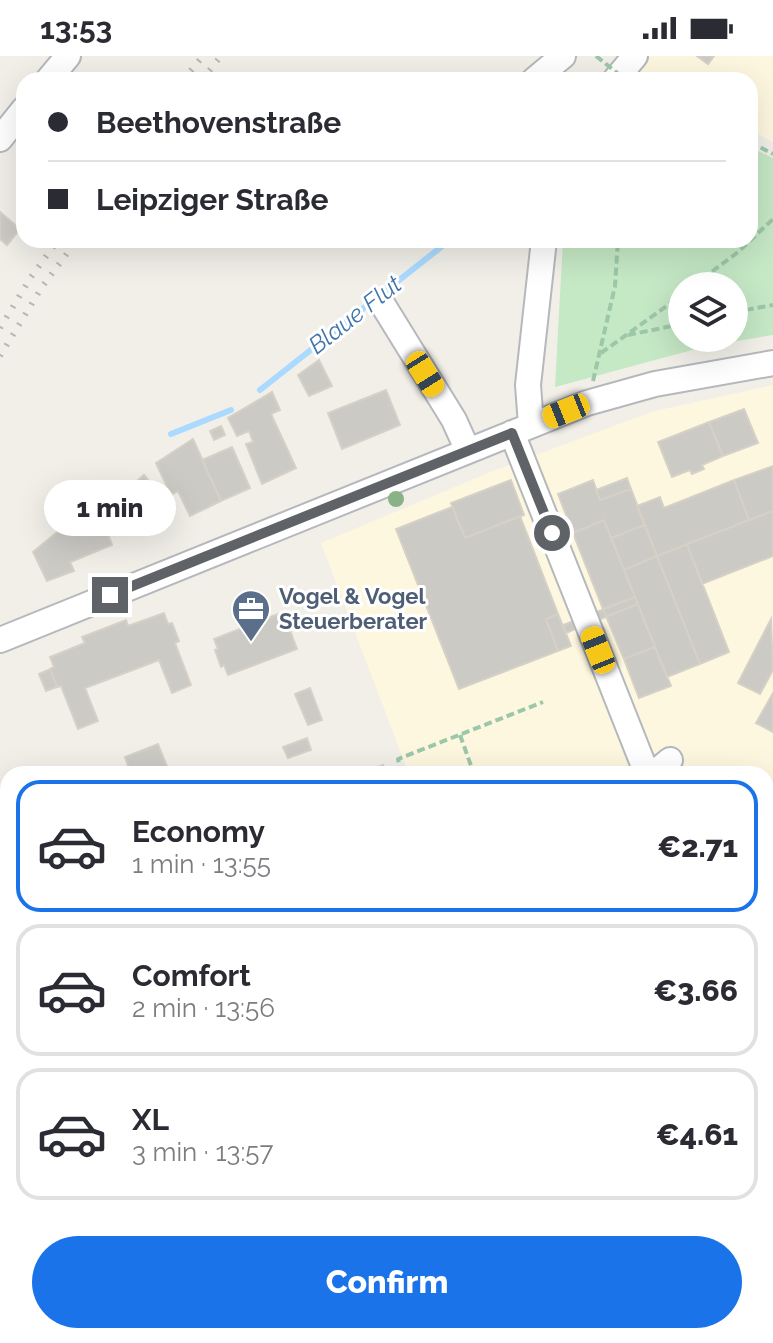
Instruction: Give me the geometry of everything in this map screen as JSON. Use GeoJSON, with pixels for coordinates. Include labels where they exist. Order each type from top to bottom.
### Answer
{"type":"FeatureCollection","features":[{"type":"Feature","properties":{"kind":"street"},"geometry":{"type":"LineString","coordinates":[[55,72],[68,56]]}},
{"type":"Feature","properties":{"kind":"street"},"geometry":{"type":"LineString","coordinates":[[622,72],[635,56]]}},
{"type":"Feature","properties":{"kind":"street"},"geometry":{"type":"LineString","coordinates":[[0,139],[16,119]]}},
{"type":"Feature","properties":{"kind":"street"},"geometry":{"type":"LineString","coordinates":[[543,248],[522,429],[612,712],[655,766]]}},
{"type":"Feature","properties":{"kind":"street"},"geometry":{"type":"LineString","coordinates":[[383,305],[454,420],[468,451]]}},
{"type":"Feature","properties":{"kind":"street"},"geometry":{"type":"LineString","coordinates":[[0,640],[587,403],[655,384],[773,363]]}},
{"type":"Feature","properties":{"kind":"path"},"geometry":{"type":"LineString","coordinates":[[596,56],[616,72]]}},
{"type":"Feature","properties":{"kind":"path"},"geometry":{"type":"LineString","coordinates":[[758,233],[773,219]]}},
{"type":"Feature","properties":{"kind":"path"},"geometry":{"type":"LineString","coordinates":[[587,403],[615,286],[617,248]]}},
{"type":"Feature","properties":{"kind":"path"},"geometry":{"type":"LineString","coordinates":[[712,272],[742,248]]}},
{"type":"Feature","properties":{"kind":"path"},"geometry":{"type":"LineString","coordinates":[[599,355],[668,305]]}},
{"type":"Feature","properties":{"kind":"path"},"geometry":{"type":"LineString","coordinates":[[748,309],[773,305]]}},
{"type":"Feature","properties":{"kind":"path"},"geometry":{"type":"LineString","coordinates":[[626,336],[668,327]]}},
{"type":"Feature","properties":{"kind":"path"},"geometry":{"type":"LineString","coordinates":[[399,766],[398,759],[543,702]]}},
{"type":"Feature","properties":{"kind":"path"},"geometry":{"type":"LineString","coordinates":[[460,734],[471,766]]}},
{"type":"Feature","properties":{"kind":"shaded area"},"geometry":{"type":"Polygon","coordinates":[[[649,56],[773,56],[773,142],[758,134],[758,72],[636,71],[649,56]]]}},
{"type":"Feature","properties":{"kind":"shaded area"},"geometry":{"type":"Polygon","coordinates":[[[773,385],[773,766],[673,766],[670,760],[658,766],[406,766],[321,543],[493,471],[651,412],[773,385]]]}},
{"type":"Feature","properties":{"kind":"green space"},"geometry":{"type":"Polygon","coordinates":[[[758,151],[773,158],[773,335],[748,339],[748,272],[668,272],[668,352],[685,352],[555,387],[563,248],[758,248],[758,151]]]}},
{"type":"Feature","properties":{"kind":"building"},"geometry":{"type":"Polygon","coordinates":[[[697,56],[714,56],[708,64],[697,56]]]}},
{"type":"Feature","properties":{"kind":"building"},"geometry":{"type":"Polygon","coordinates":[[[0,212],[16,226],[16,234],[7,245],[0,239],[0,212]]]}},
{"type":"Feature","properties":{"kind":"building"},"geometry":{"type":"Polygon","coordinates":[[[319,360],[332,386],[309,396],[298,375],[319,360]]]}},
{"type":"Feature","properties":{"kind":"building"},"geometry":{"type":"Polygon","coordinates":[[[386,390],[400,425],[342,449],[328,413],[386,390]]]}},
{"type":"Feature","properties":{"kind":"building"},"geometry":{"type":"Polygon","coordinates":[[[272,392],[280,410],[271,414],[296,468],[262,484],[246,444],[253,442],[249,431],[237,436],[228,418],[272,392]]]}},
{"type":"Feature","properties":{"kind":"building"},"geometry":{"type":"Polygon","coordinates":[[[744,409],[758,443],[723,456],[709,422],[744,409]]]}},
{"type":"Feature","properties":{"kind":"building"},"geometry":{"type":"Polygon","coordinates":[[[709,422],[723,456],[702,465],[704,469],[692,474],[690,470],[672,477],[658,442],[709,422]]]}},
{"type":"Feature","properties":{"kind":"building"},"geometry":{"type":"Polygon","coordinates":[[[221,426],[225,435],[214,440],[210,431],[221,426]]]}},
{"type":"Feature","properties":{"kind":"building"},"geometry":{"type":"Polygon","coordinates":[[[193,439],[221,501],[190,516],[178,491],[171,495],[156,463],[193,439]]]}},
{"type":"Feature","properties":{"kind":"building"},"geometry":{"type":"Polygon","coordinates":[[[232,447],[250,488],[221,501],[202,460],[232,447]]]}},
{"type":"Feature","properties":{"kind":"building"},"geometry":{"type":"Polygon","coordinates":[[[773,466],[773,511],[749,520],[734,480],[773,466]]]}},
{"type":"Feature","properties":{"kind":"building"},"geometry":{"type":"Polygon","coordinates":[[[144,475],[158,492],[108,534],[112,545],[70,562],[74,571],[47,581],[33,552],[114,485],[126,491],[144,475]]]}},
{"type":"Feature","properties":{"kind":"building"},"geometry":{"type":"Polygon","coordinates":[[[627,478],[631,489],[600,500],[596,490],[627,478]]]}},
{"type":"Feature","properties":{"kind":"building"},"geometry":{"type":"Polygon","coordinates":[[[511,480],[524,515],[465,538],[451,503],[511,480]]]}},
{"type":"Feature","properties":{"kind":"building"},"geometry":{"type":"Polygon","coordinates":[[[593,480],[600,500],[631,489],[645,525],[611,538],[604,520],[573,533],[558,494],[593,480]]]}},
{"type":"Feature","properties":{"kind":"building"},"geometry":{"type":"Polygon","coordinates":[[[734,480],[749,520],[657,556],[637,506],[660,497],[664,508],[734,480]]]}},
{"type":"Feature","properties":{"kind":"building"},"geometry":{"type":"Polygon","coordinates":[[[452,507],[465,538],[520,516],[558,614],[546,619],[558,651],[459,689],[396,529],[452,507]]]}},
{"type":"Feature","properties":{"kind":"building"},"geometry":{"type":"Polygon","coordinates":[[[773,511],[773,556],[702,584],[687,544],[773,511]]]}},
{"type":"Feature","properties":{"kind":"building"},"geometry":{"type":"Polygon","coordinates":[[[604,520],[635,597],[603,609],[573,533],[604,520]]]}},
{"type":"Feature","properties":{"kind":"building"},"geometry":{"type":"Polygon","coordinates":[[[645,525],[657,556],[624,570],[611,538],[645,525]]]}},
{"type":"Feature","properties":{"kind":"building"},"geometry":{"type":"Polygon","coordinates":[[[687,544],[729,652],[700,664],[657,556],[687,544]]]}},
{"type":"Feature","properties":{"kind":"building"},"geometry":{"type":"Polygon","coordinates":[[[657,556],[700,664],[667,677],[624,570],[657,556]]]}},
{"type":"Feature","properties":{"kind":"building"},"geometry":{"type":"Polygon","coordinates":[[[635,597],[655,647],[624,659],[603,609],[635,597]]]}},
{"type":"Feature","properties":{"kind":"building"},"geometry":{"type":"Polygon","coordinates":[[[635,597],[638,604],[566,633],[563,625],[635,597]]]}},
{"type":"Feature","properties":{"kind":"building"},"geometry":{"type":"Polygon","coordinates":[[[283,612],[297,649],[228,675],[224,665],[221,667],[214,639],[283,612]]]}},
{"type":"Feature","properties":{"kind":"building"},"geometry":{"type":"Polygon","coordinates":[[[164,613],[179,641],[175,643],[191,685],[172,693],[159,660],[85,688],[98,721],[78,729],[61,686],[57,687],[50,669],[54,667],[50,657],[85,643],[82,637],[126,620],[128,626],[164,613]]]}},
{"type":"Feature","properties":{"kind":"building"},"geometry":{"type":"Polygon","coordinates":[[[558,614],[571,646],[558,651],[546,619],[558,614]]]}},
{"type":"Feature","properties":{"kind":"building"},"geometry":{"type":"Polygon","coordinates":[[[771,619],[773,670],[760,694],[738,683],[771,619]]]}},
{"type":"Feature","properties":{"kind":"building"},"geometry":{"type":"Polygon","coordinates":[[[655,647],[671,686],[639,698],[624,659],[655,647]]]}},
{"type":"Feature","properties":{"kind":"building"},"geometry":{"type":"Polygon","coordinates":[[[50,669],[57,687],[46,691],[39,674],[50,669]]]}},
{"type":"Feature","properties":{"kind":"building"},"geometry":{"type":"Polygon","coordinates":[[[310,688],[322,720],[308,725],[295,694],[310,688]]]}},
{"type":"Feature","properties":{"kind":"building"},"geometry":{"type":"Polygon","coordinates":[[[773,693],[773,732],[756,723],[773,693]]]}},
{"type":"Feature","properties":{"kind":"building"},"geometry":{"type":"Polygon","coordinates":[[[307,738],[311,750],[288,758],[283,747],[307,738]]]}},
{"type":"Feature","properties":{"kind":"building"},"geometry":{"type":"Polygon","coordinates":[[[158,744],[167,766],[128,766],[125,757],[158,744]]]}},
{"type":"Feature","properties":{"kind":"waterway","name":"Blaue Flut"},"geometry":{"type":"LineString","coordinates":[[260,390],[440,248]]}},
{"type":"Feature","properties":{"kind":"waterway","name":"Blaue Flut"},"geometry":{"type":"LineString","coordinates":[[171,434],[231,410]]}},
{"type":"Feature","properties":{"kind":"railway"},"geometry":{"type":"LineString","coordinates":[[190,72],[203,56]]}},
{"type":"Feature","properties":{"kind":"railway"},"geometry":{"type":"LineString","coordinates":[[208,72],[221,56]]}},
{"type":"Feature","properties":{"kind":"railway"},"geometry":{"type":"LineString","coordinates":[[0,328],[52,248]]}},
{"type":"Feature","properties":{"kind":"railway"},"geometry":{"type":"LineString","coordinates":[[0,356],[42,287],[71,248]]}},
{"type":"Feature","properties":{"kind":"place","name":"Vogel & Vogel Steuerberater"},"geometry":{"type":"Point","coordinates":[251,643]}},
{"type":"Feature","properties":{"kind":"route"},"geometry":{"type":"LineString","coordinates":[[110,595],[512,433],[552,533]]}}]}
